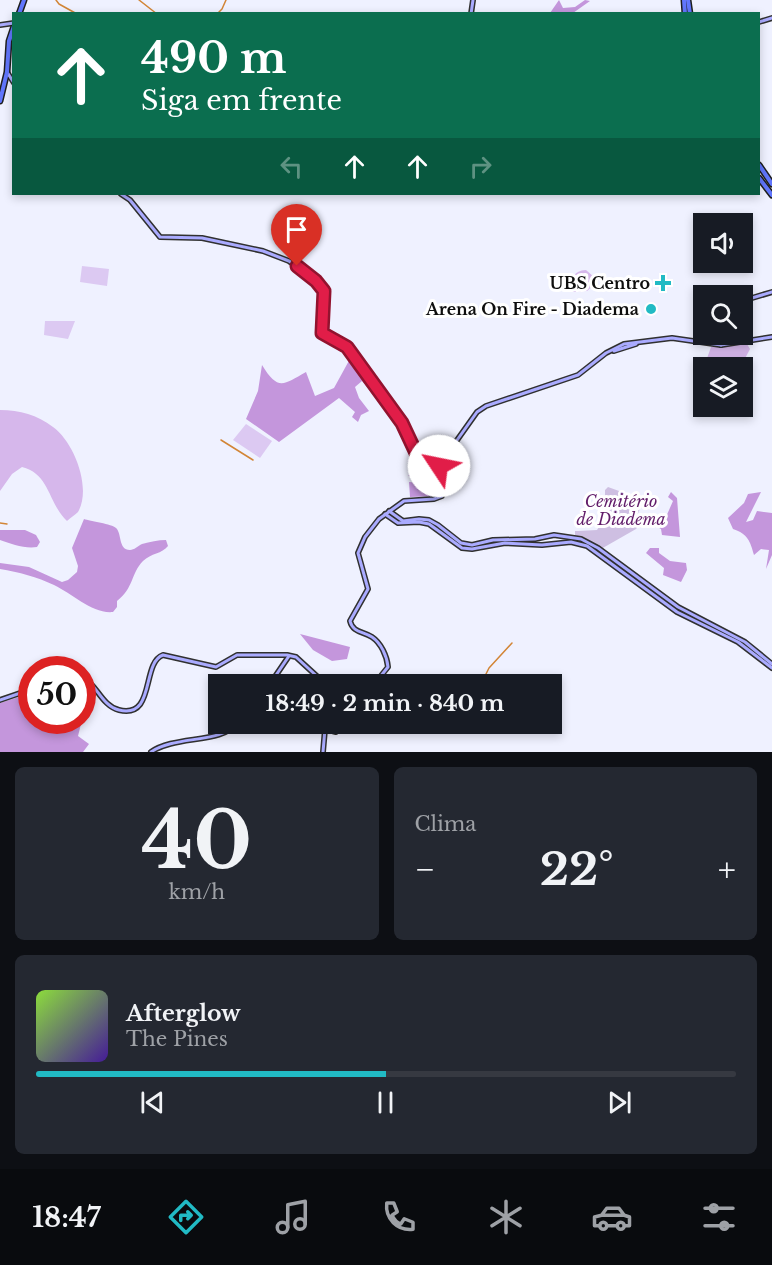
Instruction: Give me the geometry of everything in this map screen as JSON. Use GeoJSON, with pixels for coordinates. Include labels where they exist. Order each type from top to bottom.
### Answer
{"type":"FeatureCollection","features":[{"type":"Feature","properties":{"kind":"main road"},"geometry":{"type":"LineString","coordinates":[[0,102],[7,72],[12,31]]}},
{"type":"Feature","properties":{"kind":"main road"},"geometry":{"type":"LineString","coordinates":[[7,72],[12,80]]}},
{"type":"Feature","properties":{"kind":"main road"},"geometry":{"type":"LineString","coordinates":[[760,166],[772,184]]}},
{"type":"Feature","properties":{"kind":"main road"},"geometry":{"type":"LineString","coordinates":[[760,179],[772,195]]}},
{"type":"Feature","properties":{"kind":"main road"},"geometry":{"type":"LineString","coordinates":[[123,195],[128,198],[159,237],[202,238],[263,251],[297,266],[316,281],[324,291],[322,333],[347,347],[401,421],[415,443],[416,453],[436,465],[451,467]]}},
{"type":"Feature","properties":{"kind":"main road"},"geometry":{"type":"LineString","coordinates":[[753,298],[772,292]]}},
{"type":"Feature","properties":{"kind":"main road"},"geometry":{"type":"LineString","coordinates":[[753,340],[772,337]]}},
{"type":"Feature","properties":{"kind":"main road"},"geometry":{"type":"LineString","coordinates":[[384,674],[388,667],[387,659],[375,639],[355,630],[351,624],[350,618],[366,596],[368,589],[358,557],[359,548],[369,531],[387,513],[407,500],[431,500],[442,496],[449,485],[455,443],[481,409],[578,375],[624,344],[672,338],[693,341]]}},
{"type":"Feature","properties":{"kind":"main road"},"geometry":{"type":"LineString","coordinates":[[606,354],[640,342]]}},
{"type":"Feature","properties":{"kind":"main road"},"geometry":{"type":"LineString","coordinates":[[619,349],[624,344]]}},
{"type":"Feature","properties":{"kind":"main road"},"geometry":{"type":"LineString","coordinates":[[387,513],[398,523],[429,524],[462,548],[472,549],[505,543],[542,545],[575,543],[587,546],[684,616],[738,642],[772,666]]}},
{"type":"Feature","properties":{"kind":"main road"},"geometry":{"type":"LineString","coordinates":[[387,513],[403,521],[419,519],[434,522],[466,545],[498,540],[535,539],[554,535],[581,539],[598,548],[678,607]]}},
{"type":"Feature","properties":{"kind":"main road"},"geometry":{"type":"LineString","coordinates":[[645,588],[659,597],[665,597]]}},
{"type":"Feature","properties":{"kind":"main road"},"geometry":{"type":"LineString","coordinates":[[665,603],[678,607],[739,638],[772,666]]}},
{"type":"Feature","properties":{"kind":"main road"},"geometry":{"type":"LineString","coordinates":[[96,689],[110,705],[119,710],[128,711],[143,699],[148,688],[151,666],[161,655],[216,668],[234,656],[282,655],[299,660],[314,674]]}},
{"type":"Feature","properties":{"kind":"main road"},"geometry":{"type":"LineString","coordinates":[[277,674],[289,657]]}},
{"type":"Feature","properties":{"kind":"main road"},"geometry":{"type":"LineString","coordinates":[[0,700],[18,694]]}},
{"type":"Feature","properties":{"kind":"main road"},"geometry":{"type":"LineString","coordinates":[[151,752],[156,748],[180,741],[225,734]]}},
{"type":"Feature","properties":{"kind":"main road"},"geometry":{"type":"LineString","coordinates":[[323,752],[325,734]]}},
{"type":"Feature","properties":{"kind":"shaded area"},"geometry":{"type":"Polygon","coordinates":[[[559,0],[563,8],[575,7],[585,0],[590,1],[574,12],[551,12],[559,0]]]}},
{"type":"Feature","properties":{"kind":"shaded area"},"geometry":{"type":"Polygon","coordinates":[[[82,266],[109,269],[107,286],[80,282],[82,266]]]}},
{"type":"Feature","properties":{"kind":"shaded area"},"geometry":{"type":"Polygon","coordinates":[[[586,270],[594,277],[593,286],[587,291],[573,292],[571,281],[573,277],[578,272],[586,270]]]}},
{"type":"Feature","properties":{"kind":"shaded area"},"geometry":{"type":"Polygon","coordinates":[[[45,321],[75,321],[68,339],[44,335],[45,321]]]}},
{"type":"Feature","properties":{"kind":"shaded area"},"geometry":{"type":"Polygon","coordinates":[[[748,345],[750,349],[746,357],[708,357],[711,347],[748,345]]]}},
{"type":"Feature","properties":{"kind":"shaded area"},"geometry":{"type":"Polygon","coordinates":[[[351,357],[384,402],[380,404],[362,381],[355,387],[359,398],[369,411],[361,415],[358,422],[352,417],[355,412],[339,398],[279,442],[246,419],[258,391],[262,365],[272,379],[281,383],[306,372],[315,396],[334,388],[351,357]]]}},
{"type":"Feature","properties":{"kind":"shaded area"},"geometry":{"type":"Polygon","coordinates":[[[0,410],[21,412],[41,419],[61,434],[68,443],[79,466],[83,491],[78,512],[67,521],[56,506],[44,482],[31,471],[22,467],[12,474],[0,491],[0,410]]]}},
{"type":"Feature","properties":{"kind":"shaded area"},"geometry":{"type":"Polygon","coordinates":[[[246,424],[272,441],[260,458],[233,440],[246,424]]]}},
{"type":"Feature","properties":{"kind":"shaded area"},"geometry":{"type":"Polygon","coordinates":[[[414,456],[438,469],[447,468],[444,476],[430,475],[427,477],[425,488],[430,489],[442,485],[448,470],[450,471],[446,487],[438,496],[410,497],[409,482],[422,483],[421,475],[408,476],[415,467],[408,461],[414,456]]]}},
{"type":"Feature","properties":{"kind":"shaded area"},"geometry":{"type":"Polygon","coordinates":[[[671,492],[677,498],[680,537],[662,535],[661,529],[648,522],[650,519],[662,526],[673,501],[668,497],[671,492]]]}},
{"type":"Feature","properties":{"kind":"shaded area"},"geometry":{"type":"Polygon","coordinates":[[[761,492],[746,522],[753,520],[757,511],[772,513],[772,555],[766,569],[769,550],[761,549],[754,555],[748,539],[733,529],[728,518],[744,503],[748,494],[761,492]]]}},
{"type":"Feature","properties":{"kind":"shaded area"},"geometry":{"type":"Polygon","coordinates":[[[84,519],[116,528],[126,549],[132,550],[142,544],[163,540],[166,540],[168,546],[163,551],[146,558],[139,566],[127,591],[117,601],[117,607],[113,612],[90,607],[54,585],[41,580],[0,569],[0,563],[29,567],[62,582],[68,580],[77,572],[78,566],[72,548],[84,519]]]}},
{"type":"Feature","properties":{"kind":"shaded area"},"geometry":{"type":"Polygon","coordinates":[[[0,530],[25,530],[36,535],[40,542],[37,547],[13,544],[0,540],[0,530]]]}},
{"type":"Feature","properties":{"kind":"shaded area"},"geometry":{"type":"Polygon","coordinates":[[[650,548],[659,548],[659,553],[670,561],[686,563],[687,570],[681,582],[663,575],[664,568],[646,553],[650,548]]]}},
{"type":"Feature","properties":{"kind":"shaded area"},"geometry":{"type":"Polygon","coordinates":[[[300,634],[350,647],[347,659],[332,661],[313,650],[300,634]]]}},
{"type":"Feature","properties":{"kind":"shaded area"},"geometry":{"type":"Polygon","coordinates":[[[18,697],[18,734],[78,734],[89,744],[83,752],[0,752],[0,703],[18,697]]]}},
{"type":"Feature","properties":{"kind":"green space","name":"Cemitério de Diadema"},"geometry":{"type":"Polygon","coordinates":[[[608,487],[644,500],[635,520],[640,524],[636,529],[601,549],[575,535],[575,531],[597,530],[605,518],[605,490],[608,487]]]}},
{"type":"Feature","properties":{"kind":"waterway"},"geometry":{"type":"LineString","coordinates":[[56,0],[73,12]]}},
{"type":"Feature","properties":{"kind":"waterway"},"geometry":{"type":"LineString","coordinates":[[139,0],[154,12]]}},
{"type":"Feature","properties":{"kind":"waterway"},"geometry":{"type":"LineString","coordinates":[[219,12],[226,0]]}},
{"type":"Feature","properties":{"kind":"waterway"},"geometry":{"type":"LineString","coordinates":[[221,440],[253,460]]}},
{"type":"Feature","properties":{"kind":"waterway"},"geometry":{"type":"LineString","coordinates":[[0,523],[7,524]]}},
{"type":"Feature","properties":{"kind":"waterway"},"geometry":{"type":"LineString","coordinates":[[486,674],[512,643]]}},
{"type":"Feature","properties":{"kind":"place","name":"UBS Centro"},"geometry":{"type":"Point","coordinates":[663,283]}},
{"type":"Feature","properties":{"kind":"place","name":"Arena On Fire - Diadema"},"geometry":{"type":"Point","coordinates":[651,309]}},
{"type":"Feature","properties":{"kind":"route"},"geometry":{"type":"LineString","coordinates":[[297,266],[316,281],[324,291],[322,333],[347,347],[402,423],[417,455],[439,466]]}}]}
